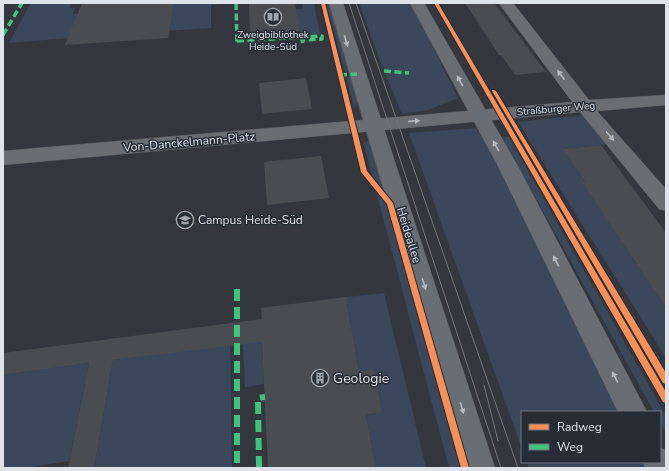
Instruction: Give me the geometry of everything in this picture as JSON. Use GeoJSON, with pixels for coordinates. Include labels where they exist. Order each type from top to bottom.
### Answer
{"type":"FeatureCollection","features":[{"type":"Feature","properties":{"kind":"main road","name":"Heideallee"},"geometry":{"type":"LineString","coordinates":[[336,3],[480,468]]}},
{"type":"Feature","properties":{"kind":"main road"},"geometry":{"type":"LineString","coordinates":[[417,3],[509,168],[632,411]]}},
{"type":"Feature","properties":{"kind":"street"},"geometry":{"type":"LineString","coordinates":[[506,3],[585,106],[666,203]]}},
{"type":"Feature","properties":{"kind":"street","name":"Straßburger Weg"},"geometry":{"type":"LineString","coordinates":[[375,125],[666,100]]}},
{"type":"Feature","properties":{"kind":"street","name":"Von-Danckelmann-Platz"},"geometry":{"type":"LineString","coordinates":[[3,158],[375,125]]}},
{"type":"Feature","properties":{"kind":"shaded area"},"geometry":{"type":"Polygon","coordinates":[[[31,3],[71,3],[69,8],[75,8],[73,14],[80,14],[70,38],[9,43],[31,3]]]}},
{"type":"Feature","properties":{"kind":"shaded area"},"geometry":{"type":"Polygon","coordinates":[[[174,3],[231,3],[211,5],[211,28],[166,31],[174,3]]]}},
{"type":"Feature","properties":{"kind":"shaded area"},"geometry":{"type":"Polygon","coordinates":[[[302,3],[314,3],[320,34],[300,35],[296,9],[303,9],[302,3]]]}},
{"type":"Feature","properties":{"kind":"shaded area"},"geometry":{"type":"Polygon","coordinates":[[[326,3],[331,3],[350,71],[345,72],[326,3]]]}},
{"type":"Feature","properties":{"kind":"shaded area"},"geometry":{"type":"Polygon","coordinates":[[[359,3],[411,3],[458,98],[428,110],[402,114],[384,71],[359,3]]]}},
{"type":"Feature","properties":{"kind":"shaded area"},"geometry":{"type":"Polygon","coordinates":[[[352,76],[358,102],[354,108],[346,77],[352,76]]]}},
{"type":"Feature","properties":{"kind":"shaded area"},"geometry":{"type":"Polygon","coordinates":[[[584,115],[609,144],[564,149],[636,264],[641,264],[666,309],[666,358],[518,122],[584,115]]]}},
{"type":"Feature","properties":{"kind":"shaded area"},"geometry":{"type":"Polygon","coordinates":[[[475,128],[484,136],[619,411],[521,411],[521,446],[409,133],[475,128]]]}},
{"type":"Feature","properties":{"kind":"shaded area"},"geometry":{"type":"Polygon","coordinates":[[[502,137],[509,137],[666,416],[666,433],[661,424],[661,411],[653,411],[502,137]]]}},
{"type":"Feature","properties":{"kind":"shaded area"},"geometry":{"type":"Polygon","coordinates":[[[369,141],[383,191],[381,191],[374,182],[363,142],[369,141]]]}},
{"type":"Feature","properties":{"kind":"shaded area"},"geometry":{"type":"Polygon","coordinates":[[[376,191],[378,191],[386,200],[461,468],[449,468],[376,191]]]}},
{"type":"Feature","properties":{"kind":"shaded area"},"geometry":{"type":"Polygon","coordinates":[[[384,293],[426,468],[376,468],[366,415],[382,412],[374,369],[359,371],[346,297],[384,293]]]}},
{"type":"Feature","properties":{"kind":"shaded area"},"geometry":{"type":"Polygon","coordinates":[[[262,341],[264,384],[245,387],[243,343],[262,341]]]}},
{"type":"Feature","properties":{"kind":"shaded area"},"geometry":{"type":"Polygon","coordinates":[[[230,345],[232,468],[94,468],[113,360],[230,345]]]}},
{"type":"Feature","properties":{"kind":"shaded area"},"geometry":{"type":"Polygon","coordinates":[[[89,363],[69,461],[25,468],[3,468],[3,375],[89,363]]]}},
{"type":"Feature","properties":{"kind":"shaded area"},"geometry":{"type":"Polygon","coordinates":[[[527,463],[646,463],[649,468],[529,468],[527,463]]]}},
{"type":"Feature","properties":{"kind":"building"},"geometry":{"type":"Polygon","coordinates":[[[82,3],[174,3],[168,38],[65,45],[82,3]]]}},
{"type":"Feature","properties":{"kind":"building","name":"Zweigbibliothek Heide-Süd"},"geometry":{"type":"Polygon","coordinates":[[[249,3],[295,3],[300,31],[250,35],[249,3]]]}},
{"type":"Feature","properties":{"kind":"building"},"geometry":{"type":"Polygon","coordinates":[[[465,3],[494,3],[546,72],[515,75],[501,55],[499,55],[465,3]]]}},
{"type":"Feature","properties":{"kind":"building"},"geometry":{"type":"Polygon","coordinates":[[[306,78],[312,109],[262,114],[259,83],[306,78]]]}},
{"type":"Feature","properties":{"kind":"building"},"geometry":{"type":"Polygon","coordinates":[[[601,145],[666,233],[666,308],[582,182],[585,182],[563,149],[601,145]]]}},
{"type":"Feature","properties":{"kind":"building"},"geometry":{"type":"Polygon","coordinates":[[[321,156],[329,198],[267,205],[264,162],[321,156]]]}},
{"type":"Feature","properties":{"kind":"building","name":"Geologie"},"geometry":{"type":"Polygon","coordinates":[[[346,297],[359,371],[374,369],[382,412],[366,415],[376,468],[268,468],[262,342],[113,360],[94,468],[68,468],[89,363],[3,375],[3,353],[262,319],[261,308],[346,297]]]}},
{"type":"Feature","properties":{"kind":"tram line"},"geometry":{"type":"LineString","coordinates":[[349,3],[501,468]]}},
{"type":"Feature","properties":{"kind":"tram line"},"geometry":{"type":"LineString","coordinates":[[356,3],[518,468]]}},
{"type":"Feature","properties":{"kind":"tram line"},"geometry":{"type":"LineString","coordinates":[[484,385],[498,441]]}},
{"type":"Feature","properties":{"kind":"marked path"},"geometry":{"type":"LineString","coordinates":[[3,35],[22,3]]}},
{"type":"Feature","properties":{"kind":"marked path"},"geometry":{"type":"LineString","coordinates":[[236,3],[237,43]]}},
{"type":"Feature","properties":{"kind":"marked path"},"geometry":{"type":"LineString","coordinates":[[237,41],[322,36],[322,39],[302,40],[303,43]]}},
{"type":"Feature","properties":{"kind":"marked path"},"geometry":{"type":"LineString","coordinates":[[384,71],[409,73]]}},
{"type":"Feature","properties":{"kind":"marked path"},"geometry":{"type":"LineString","coordinates":[[340,75],[357,74]]}},
{"type":"Feature","properties":{"kind":"marked path"},"geometry":{"type":"LineString","coordinates":[[237,289],[237,468]]}},
{"type":"Feature","properties":{"kind":"marked path"},"geometry":{"type":"LineString","coordinates":[[259,468],[258,398],[265,397]]}},
{"type":"Feature","properties":{"kind":"cycle path"},"geometry":{"type":"LineString","coordinates":[[323,3],[364,172],[390,203],[465,468]]}},
{"type":"Feature","properties":{"kind":"cycle path"},"geometry":{"type":"LineString","coordinates":[[436,3],[666,399]]}},
{"type":"Feature","properties":{"kind":"cycle path"},"geometry":{"type":"LineString","coordinates":[[494,91],[666,380]]}},
{"type":"Feature","properties":{"kind":"place","name":"Zweigbibliothek Heide-Süd"},"geometry":{"type":"Point","coordinates":[273,17]}},
{"type":"Feature","properties":{"kind":"place","name":"Campus Heide-Süd"},"geometry":{"type":"Point","coordinates":[185,220]}},
{"type":"Feature","properties":{"kind":"place","name":"Geologie"},"geometry":{"type":"Point","coordinates":[320,378]}}]}
